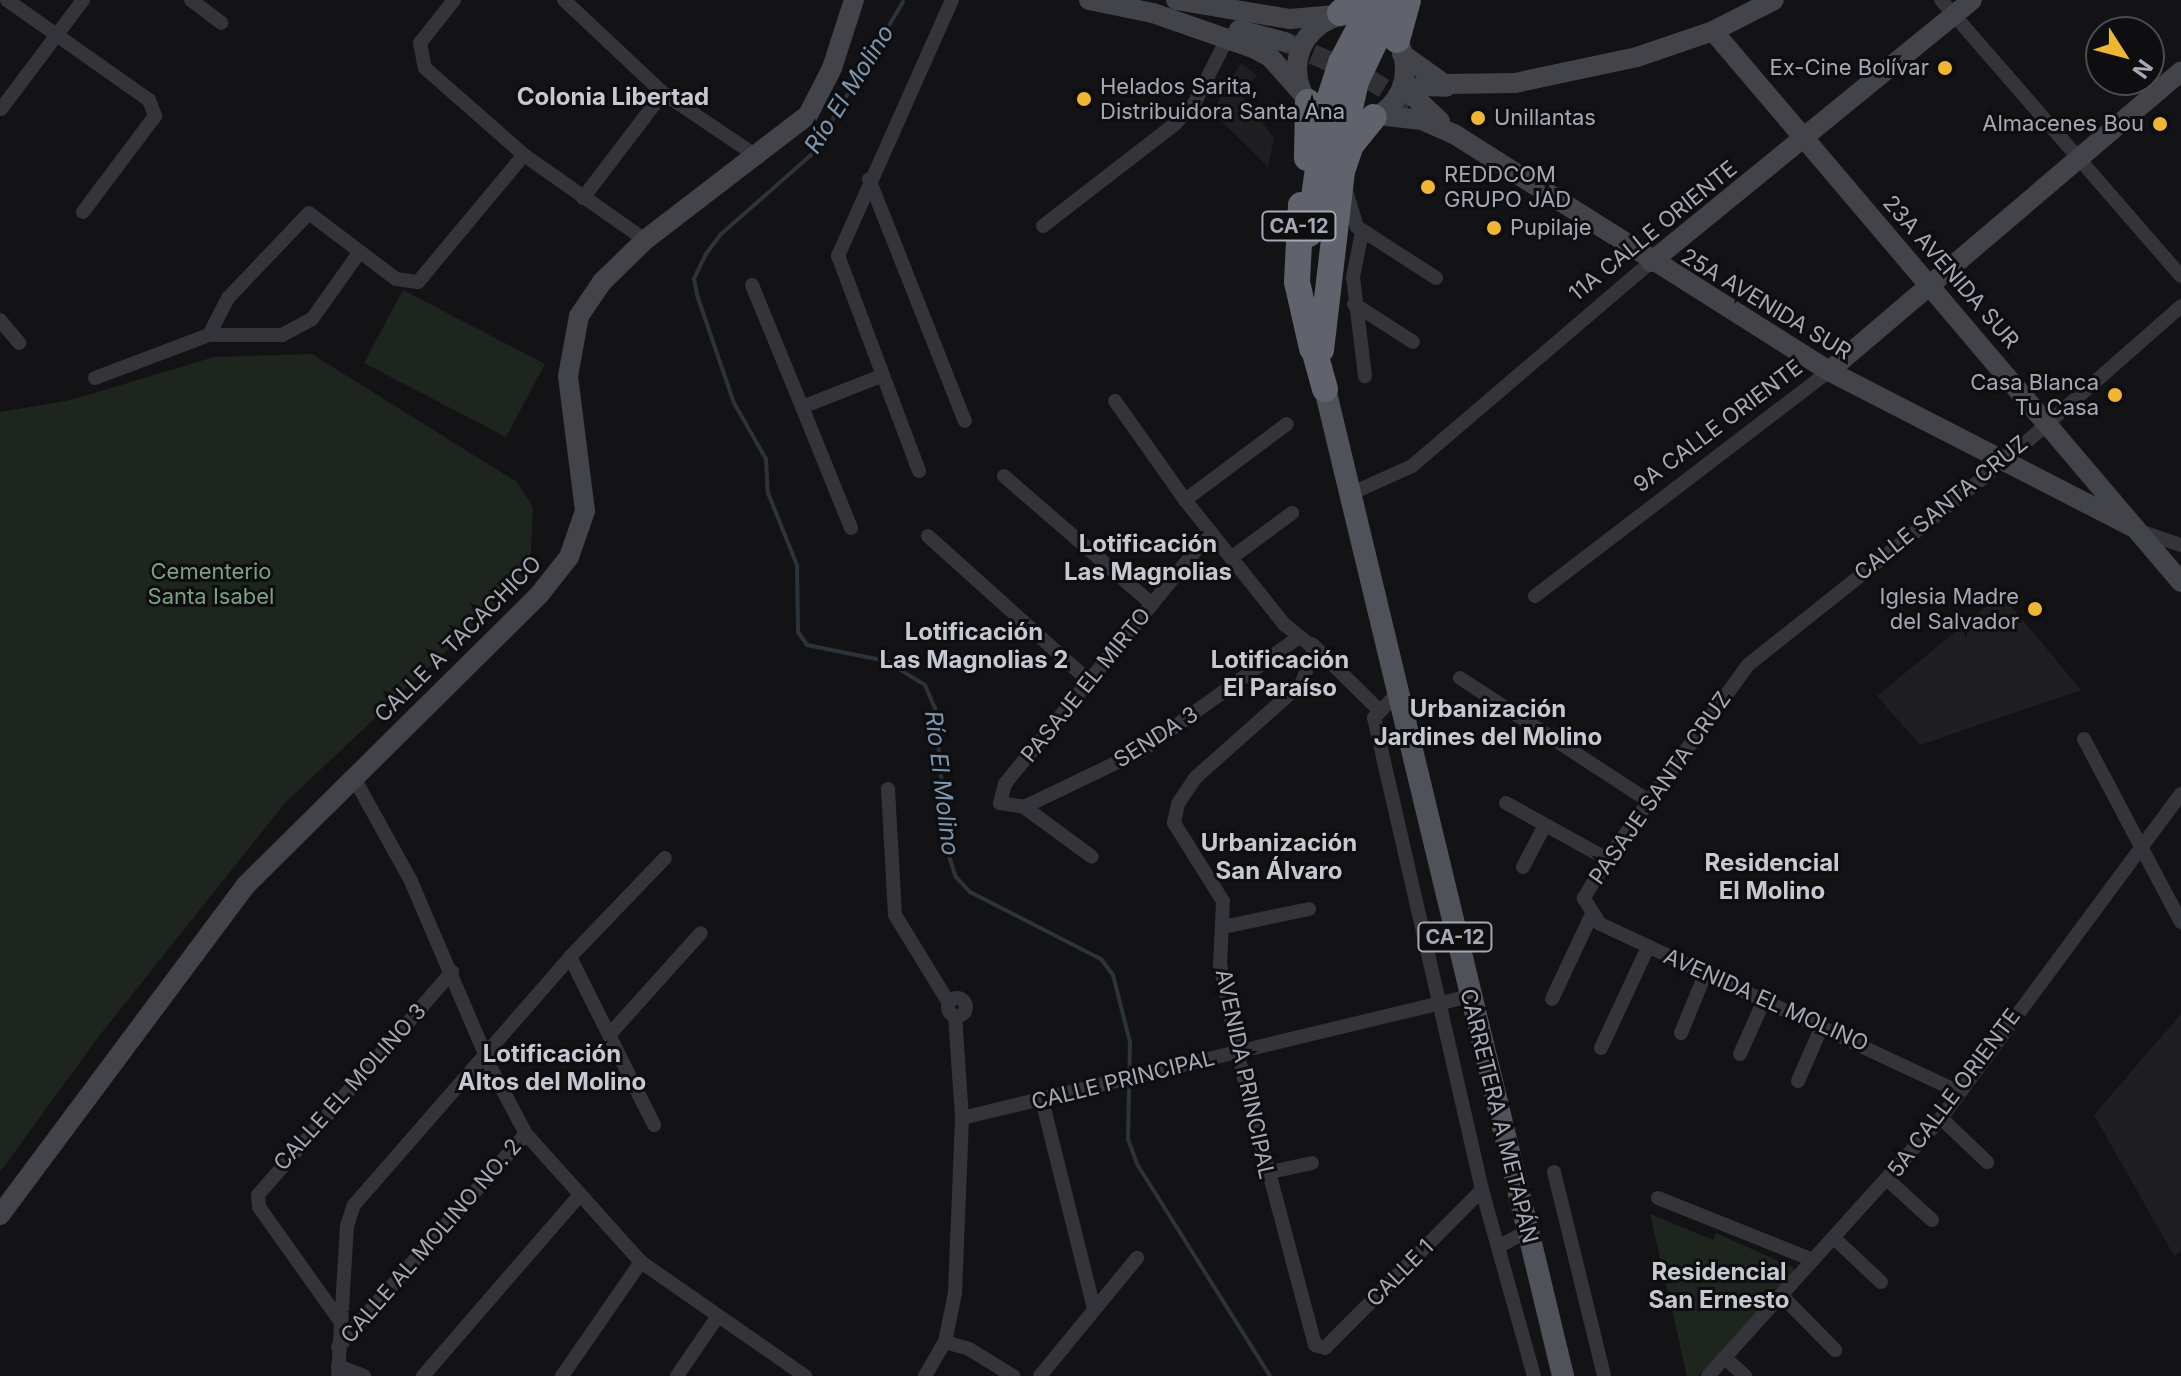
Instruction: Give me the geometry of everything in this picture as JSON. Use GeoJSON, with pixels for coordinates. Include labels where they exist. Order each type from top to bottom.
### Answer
{"type":"FeatureCollection","features":[{"type":"Feature","properties":{"kind":"highway"},"geometry":{"type":"LineString","coordinates":[[1325,389],[1316,349],[1317,224],[1326,110],[1341,63],[1374,0]]}},
{"type":"Feature","properties":{"kind":"highway"},"geometry":{"type":"LineString","coordinates":[[1317,224],[1347,107],[1395,0]]}},
{"type":"Feature","properties":{"kind":"highway"},"geometry":{"type":"LineString","coordinates":[[1400,47],[1408,0]]}},
{"type":"Feature","properties":{"kind":"highway","name":"CA-12"},"geometry":{"type":"LineString","coordinates":[[1307,100],[1317,224]]}},
{"type":"Feature","properties":{"kind":"highway","name":"CA-12"},"geometry":{"type":"LineString","coordinates":[[1317,224],[1341,177],[1351,145],[1376,116]]}},
{"type":"Feature","properties":{"kind":"main road"},"geometry":{"type":"LineString","coordinates":[[1089,0],[1185,16],[1285,42]]}},
{"type":"Feature","properties":{"kind":"main road"},"geometry":{"type":"LineString","coordinates":[[1176,0],[1290,19],[1343,9],[1373,17],[1400,47],[1444,84],[1474,87]]}},
{"type":"Feature","properties":{"kind":"main road"},"geometry":{"type":"LineString","coordinates":[[1460,137],[1414,97],[1427,85],[1474,87],[1569,75],[1713,31],[1774,0]]}},
{"type":"Feature","properties":{"kind":"main road","name":"11A CALLE ORIENTE"},"geometry":{"type":"LineString","coordinates":[[1651,262],[1805,139],[1947,8],[1972,0]]}},
{"type":"Feature","properties":{"kind":"main road"},"geometry":{"type":"LineString","coordinates":[[1307,100],[1299,77],[1302,55],[1313,33],[1343,9]]}},
{"type":"Feature","properties":{"kind":"main road","name":"CALLE A TACACHICO"},"geometry":{"type":"LineString","coordinates":[[0,1215],[246,885],[550,584],[569,557],[585,511],[568,376],[574,331],[602,282],[645,240],[758,157],[808,115],[832,68],[847,11]]}},
{"type":"Feature","properties":{"kind":"main road"},"geometry":{"type":"LineString","coordinates":[[1153,13],[1270,57],[1307,100],[1340,125],[1376,116],[1399,84],[1400,47]]}},
{"type":"Feature","properties":{"kind":"main road","name":"23A AVENIDA SUR"},"geometry":{"type":"LineString","coordinates":[[1713,31],[2181,582]]}},
{"type":"Feature","properties":{"kind":"main road","name":"9A CALLE ORIENTE"},"geometry":{"type":"LineString","coordinates":[[1829,371],[1931,286],[2076,157],[2181,71]]}},
{"type":"Feature","properties":{"kind":"main road"},"geometry":{"type":"LineString","coordinates":[[1414,107],[1460,137]]}},
{"type":"Feature","properties":{"kind":"main road","name":"25A AVENIDA SUR"},"geometry":{"type":"LineString","coordinates":[[1376,116],[1404,115],[1460,137],[1651,262],[1829,371],[2136,529]]}},
{"type":"Feature","properties":{"kind":"main road","name":"CARRETERA A METAPÁN"},"geometry":{"type":"LineString","coordinates":[[1325,389],[1339,459],[1354,494],[1387,703],[1470,996],[1563,1376]]}},
{"type":"Feature","properties":{"kind":"street"},"geometry":{"type":"LineString","coordinates":[[7,0],[55,38],[149,100],[155,116],[83,212]]}},
{"type":"Feature","properties":{"kind":"street"},"geometry":{"type":"LineString","coordinates":[[1,109],[83,0]]}},
{"type":"Feature","properties":{"kind":"street"},"geometry":{"type":"LineString","coordinates":[[191,0],[221,23]]}},
{"type":"Feature","properties":{"kind":"street"},"geometry":{"type":"LineString","coordinates":[[454,0],[420,43],[419,57],[425,68],[524,155],[645,240]]}},
{"type":"Feature","properties":{"kind":"street"},"geometry":{"type":"LineString","coordinates":[[564,0],[663,93],[758,157]]}},
{"type":"Feature","properties":{"kind":"street"},"geometry":{"type":"LineString","coordinates":[[919,471],[838,256],[869,179],[952,0]]}},
{"type":"Feature","properties":{"kind":"street"},"geometry":{"type":"LineString","coordinates":[[1947,8],[2181,276]]}},
{"type":"Feature","properties":{"kind":"street"},"geometry":{"type":"LineString","coordinates":[[1043,226],[1175,124],[1194,104],[1227,39]]}},
{"type":"Feature","properties":{"kind":"street"},"geometry":{"type":"LineString","coordinates":[[583,198],[663,93]]}},
{"type":"Feature","properties":{"kind":"street"},"geometry":{"type":"LineString","coordinates":[[209,335],[228,298],[309,213],[396,279],[418,282],[524,155]]}},
{"type":"Feature","properties":{"kind":"street"},"geometry":{"type":"LineString","coordinates":[[1341,177],[1354,222],[1362,232],[1436,278]]}},
{"type":"Feature","properties":{"kind":"street"},"geometry":{"type":"LineString","coordinates":[[869,179],[965,421]]}},
{"type":"Feature","properties":{"kind":"street"},"geometry":{"type":"LineString","coordinates":[[1362,232],[1355,253],[1354,304],[1365,376]]}},
{"type":"Feature","properties":{"kind":"street"},"geometry":{"type":"LineString","coordinates":[[95,378],[209,335],[282,335],[312,319],[359,253]]}},
{"type":"Feature","properties":{"kind":"street","name":"11A CALLE ORIENTE"},"geometry":{"type":"LineString","coordinates":[[1354,494],[1412,466],[1651,262]]}},
{"type":"Feature","properties":{"kind":"street"},"geometry":{"type":"LineString","coordinates":[[752,285],[851,528]]}},
{"type":"Feature","properties":{"kind":"street"},"geometry":{"type":"LineString","coordinates":[[1354,304],[1413,342]]}},
{"type":"Feature","properties":{"kind":"street","name":"CALLE SANTA CRUZ"},"geometry":{"type":"LineString","coordinates":[[1737,677],[1779,636],[2006,460],[2181,306]]}},
{"type":"Feature","properties":{"kind":"street"},"geometry":{"type":"LineString","coordinates":[[0,320],[19,343]]}},
{"type":"Feature","properties":{"kind":"street","name":"9A CALLE ORIENTE"},"geometry":{"type":"LineString","coordinates":[[1535,596],[1829,371]]}},
{"type":"Feature","properties":{"kind":"street"},"geometry":{"type":"LineString","coordinates":[[802,407],[881,376]]}},
{"type":"Feature","properties":{"kind":"street"},"geometry":{"type":"LineString","coordinates":[[1115,401],[1185,500],[1231,558],[1308,643],[1387,703],[1374,718],[1482,1190],[1534,1376]]}},
{"type":"Feature","properties":{"kind":"street"},"geometry":{"type":"LineString","coordinates":[[1185,500],[1287,424]]}},
{"type":"Feature","properties":{"kind":"street"},"geometry":{"type":"LineString","coordinates":[[1004,476],[1152,604]]}},
{"type":"Feature","properties":{"kind":"street"},"geometry":{"type":"LineString","coordinates":[[1231,558],[1292,513]]}},
{"type":"Feature","properties":{"kind":"street"},"geometry":{"type":"LineString","coordinates":[[2136,529],[2181,545]]}},
{"type":"Feature","properties":{"kind":"street","name":"PASAJE EL MIRTO"},"geometry":{"type":"LineString","coordinates":[[1024,807],[1000,803],[1001,790],[1211,532]]}},
{"type":"Feature","properties":{"kind":"street"},"geometry":{"type":"LineString","coordinates":[[928,536],[1089,681]]}},
{"type":"Feature","properties":{"kind":"street","name":"SENDA 3"},"geometry":{"type":"LineString","coordinates":[[1024,807],[1156,742],[1308,643]]}},
{"type":"Feature","properties":{"kind":"street","name":"AVENIDA PRINCIPAL"},"geometry":{"type":"LineString","coordinates":[[1308,643],[1296,691],[1196,777],[1178,804],[1177,834],[1220,895],[1223,927],[1220,964],[1237,1052],[1266,1173],[1315,1345]]}},
{"type":"Feature","properties":{"kind":"street","name":"PASAJE SANTA CRUZ"},"geometry":{"type":"LineString","coordinates":[[1591,916],[1584,898],[1607,859],[1737,677]]}},
{"type":"Feature","properties":{"kind":"street"},"geometry":{"type":"LineString","coordinates":[[1460,678],[1649,801]]}},
{"type":"Feature","properties":{"kind":"street"},"geometry":{"type":"LineString","coordinates":[[2084,739],[2181,922]]}},
{"type":"Feature","properties":{"kind":"street"},"geometry":{"type":"LineString","coordinates":[[354,778],[385,826],[452,972],[485,1054],[526,1134],[641,1262],[805,1376]]}},
{"type":"Feature","properties":{"kind":"street"},"geometry":{"type":"LineString","coordinates":[[888,789],[895,915],[952,1009],[962,1118],[955,1293],[945,1342],[925,1376]]}},
{"type":"Feature","properties":{"kind":"street","name":"5A CALLE ORIENTE"},"geometry":{"type":"LineString","coordinates":[[1708,1376],[1889,1181],[1941,1118],[2181,794]]}},
{"type":"Feature","properties":{"kind":"street"},"geometry":{"type":"LineString","coordinates":[[1506,803],[1607,859]]}},
{"type":"Feature","properties":{"kind":"street"},"geometry":{"type":"LineString","coordinates":[[1024,807],[1092,857]]}},
{"type":"Feature","properties":{"kind":"street"},"geometry":{"type":"LineString","coordinates":[[1523,867],[1545,825]]}},
{"type":"Feature","properties":{"kind":"street"},"geometry":{"type":"LineString","coordinates":[[364,1376],[338,1371],[337,1348],[354,1205],[570,957],[665,858]]}},
{"type":"Feature","properties":{"kind":"street"},"geometry":{"type":"LineString","coordinates":[[1223,927],[1309,909]]}},
{"type":"Feature","properties":{"kind":"street"},"geometry":{"type":"LineString","coordinates":[[1552,999],[1591,916]]}},
{"type":"Feature","properties":{"kind":"street","name":"AVENIDA EL MOLINO"},"geometry":{"type":"LineString","coordinates":[[1591,916],[1648,947],[1765,998],[1959,1092]]}},
{"type":"Feature","properties":{"kind":"street"},"geometry":{"type":"LineString","coordinates":[[609,1035],[701,933]]}},
{"type":"Feature","properties":{"kind":"street"},"geometry":{"type":"LineString","coordinates":[[1601,1048],[1648,947]]}},
{"type":"Feature","properties":{"kind":"street"},"geometry":{"type":"LineString","coordinates":[[570,957],[654,1125]]}},
{"type":"Feature","properties":{"kind":"street","name":"CALLE EL MOLINO 3"},"geometry":{"type":"LineString","coordinates":[[340,1321],[259,1207],[263,1185],[452,972]]}},
{"type":"Feature","properties":{"kind":"street"},"geometry":{"type":"LineString","coordinates":[[1681,1033],[1706,972]]}},
{"type":"Feature","properties":{"kind":"street","name":"CALLE PRINCIPAL"},"geometry":{"type":"LineString","coordinates":[[962,1118],[1470,996]]}},
{"type":"Feature","properties":{"kind":"street"},"geometry":{"type":"LineString","coordinates":[[1740,1054],[1765,998]]}},
{"type":"Feature","properties":{"kind":"street"},"geometry":{"type":"LineString","coordinates":[[1798,1081],[1822,1026]]}},
{"type":"Feature","properties":{"kind":"street"},"geometry":{"type":"LineString","coordinates":[[1042,1100],[1094,1309]]}},
{"type":"Feature","properties":{"kind":"street"},"geometry":{"type":"LineString","coordinates":[[1941,1118],[1987,1162]]}},
{"type":"Feature","properties":{"kind":"street","name":"CALLE AL MOLINO NO. 2"},"geometry":{"type":"LineString","coordinates":[[337,1348],[526,1134]]}},
{"type":"Feature","properties":{"kind":"street"},"geometry":{"type":"LineString","coordinates":[[1266,1173],[1312,1163]]}},
{"type":"Feature","properties":{"kind":"street"},"geometry":{"type":"LineString","coordinates":[[1554,1172],[1604,1376]]}},
{"type":"Feature","properties":{"kind":"street"},"geometry":{"type":"LineString","coordinates":[[1889,1181],[1932,1220]]}},
{"type":"Feature","properties":{"kind":"street","name":"CALLE 1"},"geometry":{"type":"LineString","coordinates":[[1315,1345],[1325,1348],[1482,1190]]}},
{"type":"Feature","properties":{"kind":"street"},"geometry":{"type":"LineString","coordinates":[[423,1376],[580,1195]]}},
{"type":"Feature","properties":{"kind":"street"},"geometry":{"type":"LineString","coordinates":[[1658,1198],[1813,1260]]}},
{"type":"Feature","properties":{"kind":"street"},"geometry":{"type":"LineString","coordinates":[[1498,1247],[1527,1231]]}},
{"type":"Feature","properties":{"kind":"street"},"geometry":{"type":"LineString","coordinates":[[1835,1239],[1881,1282]]}},
{"type":"Feature","properties":{"kind":"street"},"geometry":{"type":"LineString","coordinates":[[1040,1376],[1137,1258]]}},
{"type":"Feature","properties":{"kind":"street"},"geometry":{"type":"LineString","coordinates":[[562,1376],[641,1262]]}},
{"type":"Feature","properties":{"kind":"street"},"geometry":{"type":"LineString","coordinates":[[1782,1296],[1835,1350]]}},
{"type":"Feature","properties":{"kind":"street"},"geometry":{"type":"LineString","coordinates":[[677,1376],[718,1316]]}},
{"type":"Feature","properties":{"kind":"street"},"geometry":{"type":"LineString","coordinates":[[945,1342],[969,1349],[1013,1376]]}},
{"type":"Feature","properties":{"kind":"street"},"geometry":{"type":"LineString","coordinates":[[1725,1358],[1745,1376]]}},
{"type":"Feature","properties":{"kind":"shaded area"},"geometry":{"type":"Polygon","coordinates":[[[1241,63],[1257,75],[1241,95],[1274,138],[1268,167],[1212,112],[1241,63]]]}},
{"type":"Feature","properties":{"kind":"shaded area"},"geometry":{"type":"Polygon","coordinates":[[[2001,594],[2081,690],[1920,745],[1877,696],[2001,594]]]}},
{"type":"Feature","properties":{"kind":"shaded area"},"geometry":{"type":"Polygon","coordinates":[[[2181,1014],[2181,1251],[2174,1256],[2094,1115],[2181,1014]]]}},
{"type":"Feature","properties":{"kind":"green space"},"geometry":{"type":"Polygon","coordinates":[[[403,290],[545,364],[506,437],[364,363],[403,290]]]}},
{"type":"Feature","properties":{"kind":"green space","name":"Cementerio Santa Isabel"},"geometry":{"type":"Polygon","coordinates":[[[312,354],[517,482],[533,507],[530,572],[285,803],[99,1036],[0,1172],[0,412],[71,400],[214,357],[312,354]]]}},
{"type":"Feature","properties":{"kind":"green space"},"geometry":{"type":"Polygon","coordinates":[[[1650,1214],[1713,1240],[1716,1233],[1794,1268],[1792,1277],[1698,1376],[1687,1376],[1650,1214]]]}},
{"type":"Feature","properties":{"kind":"waterway","name":"Río El Molino"},"geometry":{"type":"LineString","coordinates":[[903,2],[811,155],[721,234],[706,254],[694,279],[697,295],[734,403],[766,459],[768,493],[797,565],[798,632],[807,645],[886,661],[925,685],[935,708],[948,853],[956,877],[970,892],[1101,959],[1113,975],[1130,1042],[1128,1139],[1137,1164],[1270,1376]]}},
{"type":"Feature","properties":{"kind":"tunnel"},"geometry":{"type":"LineString","coordinates":[[1285,42],[1367,78],[1414,107]]}},
{"type":"Feature","properties":{"kind":"place","name":"Ex-Cine Bolívar"},"geometry":{"type":"Point","coordinates":[1945,68]}},
{"type":"Feature","properties":{"kind":"place","name":"Helados Sarita, Distribuidora Santa Ana"},"geometry":{"type":"Point","coordinates":[1084,99]}},
{"type":"Feature","properties":{"kind":"place","name":"Unillantas"},"geometry":{"type":"Point","coordinates":[1478,118]}},
{"type":"Feature","properties":{"kind":"place","name":"Almacenes Bou"},"geometry":{"type":"Point","coordinates":[2160,124]}},
{"type":"Feature","properties":{"kind":"place","name":"REDDCOM GRUPO JAD"},"geometry":{"type":"Point","coordinates":[1428,187]}},
{"type":"Feature","properties":{"kind":"place","name":"Pupilaje"},"geometry":{"type":"Point","coordinates":[1494,228]}},
{"type":"Feature","properties":{"kind":"place","name":"Casa Blanca Tu Casa"},"geometry":{"type":"Point","coordinates":[2115,395]}},
{"type":"Feature","properties":{"kind":"place","name":"Iglesia Madre del Salvador"},"geometry":{"type":"Point","coordinates":[2035,609]}},
{"type":"Feature","properties":{"kind":"district","name":"Colonia Libertad"},"geometry":{"type":"Point","coordinates":[613,97]}},
{"type":"Feature","properties":{"kind":"district","name":"Lotificación Las Magnolias"},"geometry":{"type":"Point","coordinates":[1148,558]}},
{"type":"Feature","properties":{"kind":"district","name":"Lotificación Las Magnolias 2"},"geometry":{"type":"Point","coordinates":[974,646]}},
{"type":"Feature","properties":{"kind":"district","name":"Lotificación El Paraíso"},"geometry":{"type":"Point","coordinates":[1280,674]}},
{"type":"Feature","properties":{"kind":"district","name":"Urbanización Jardines del Molino"},"geometry":{"type":"Point","coordinates":[1488,723]}},
{"type":"Feature","properties":{"kind":"district","name":"Urbanización San Álvaro"},"geometry":{"type":"Point","coordinates":[1279,857]}},
{"type":"Feature","properties":{"kind":"district","name":"Residencial El Molino"},"geometry":{"type":"Point","coordinates":[1772,877]}},
{"type":"Feature","properties":{"kind":"district","name":"Lotificación Altos del Molino"},"geometry":{"type":"Point","coordinates":[552,1068]}},
{"type":"Feature","properties":{"kind":"district","name":"Residencial San Ernesto"},"geometry":{"type":"Point","coordinates":[1719,1286]}}]}
